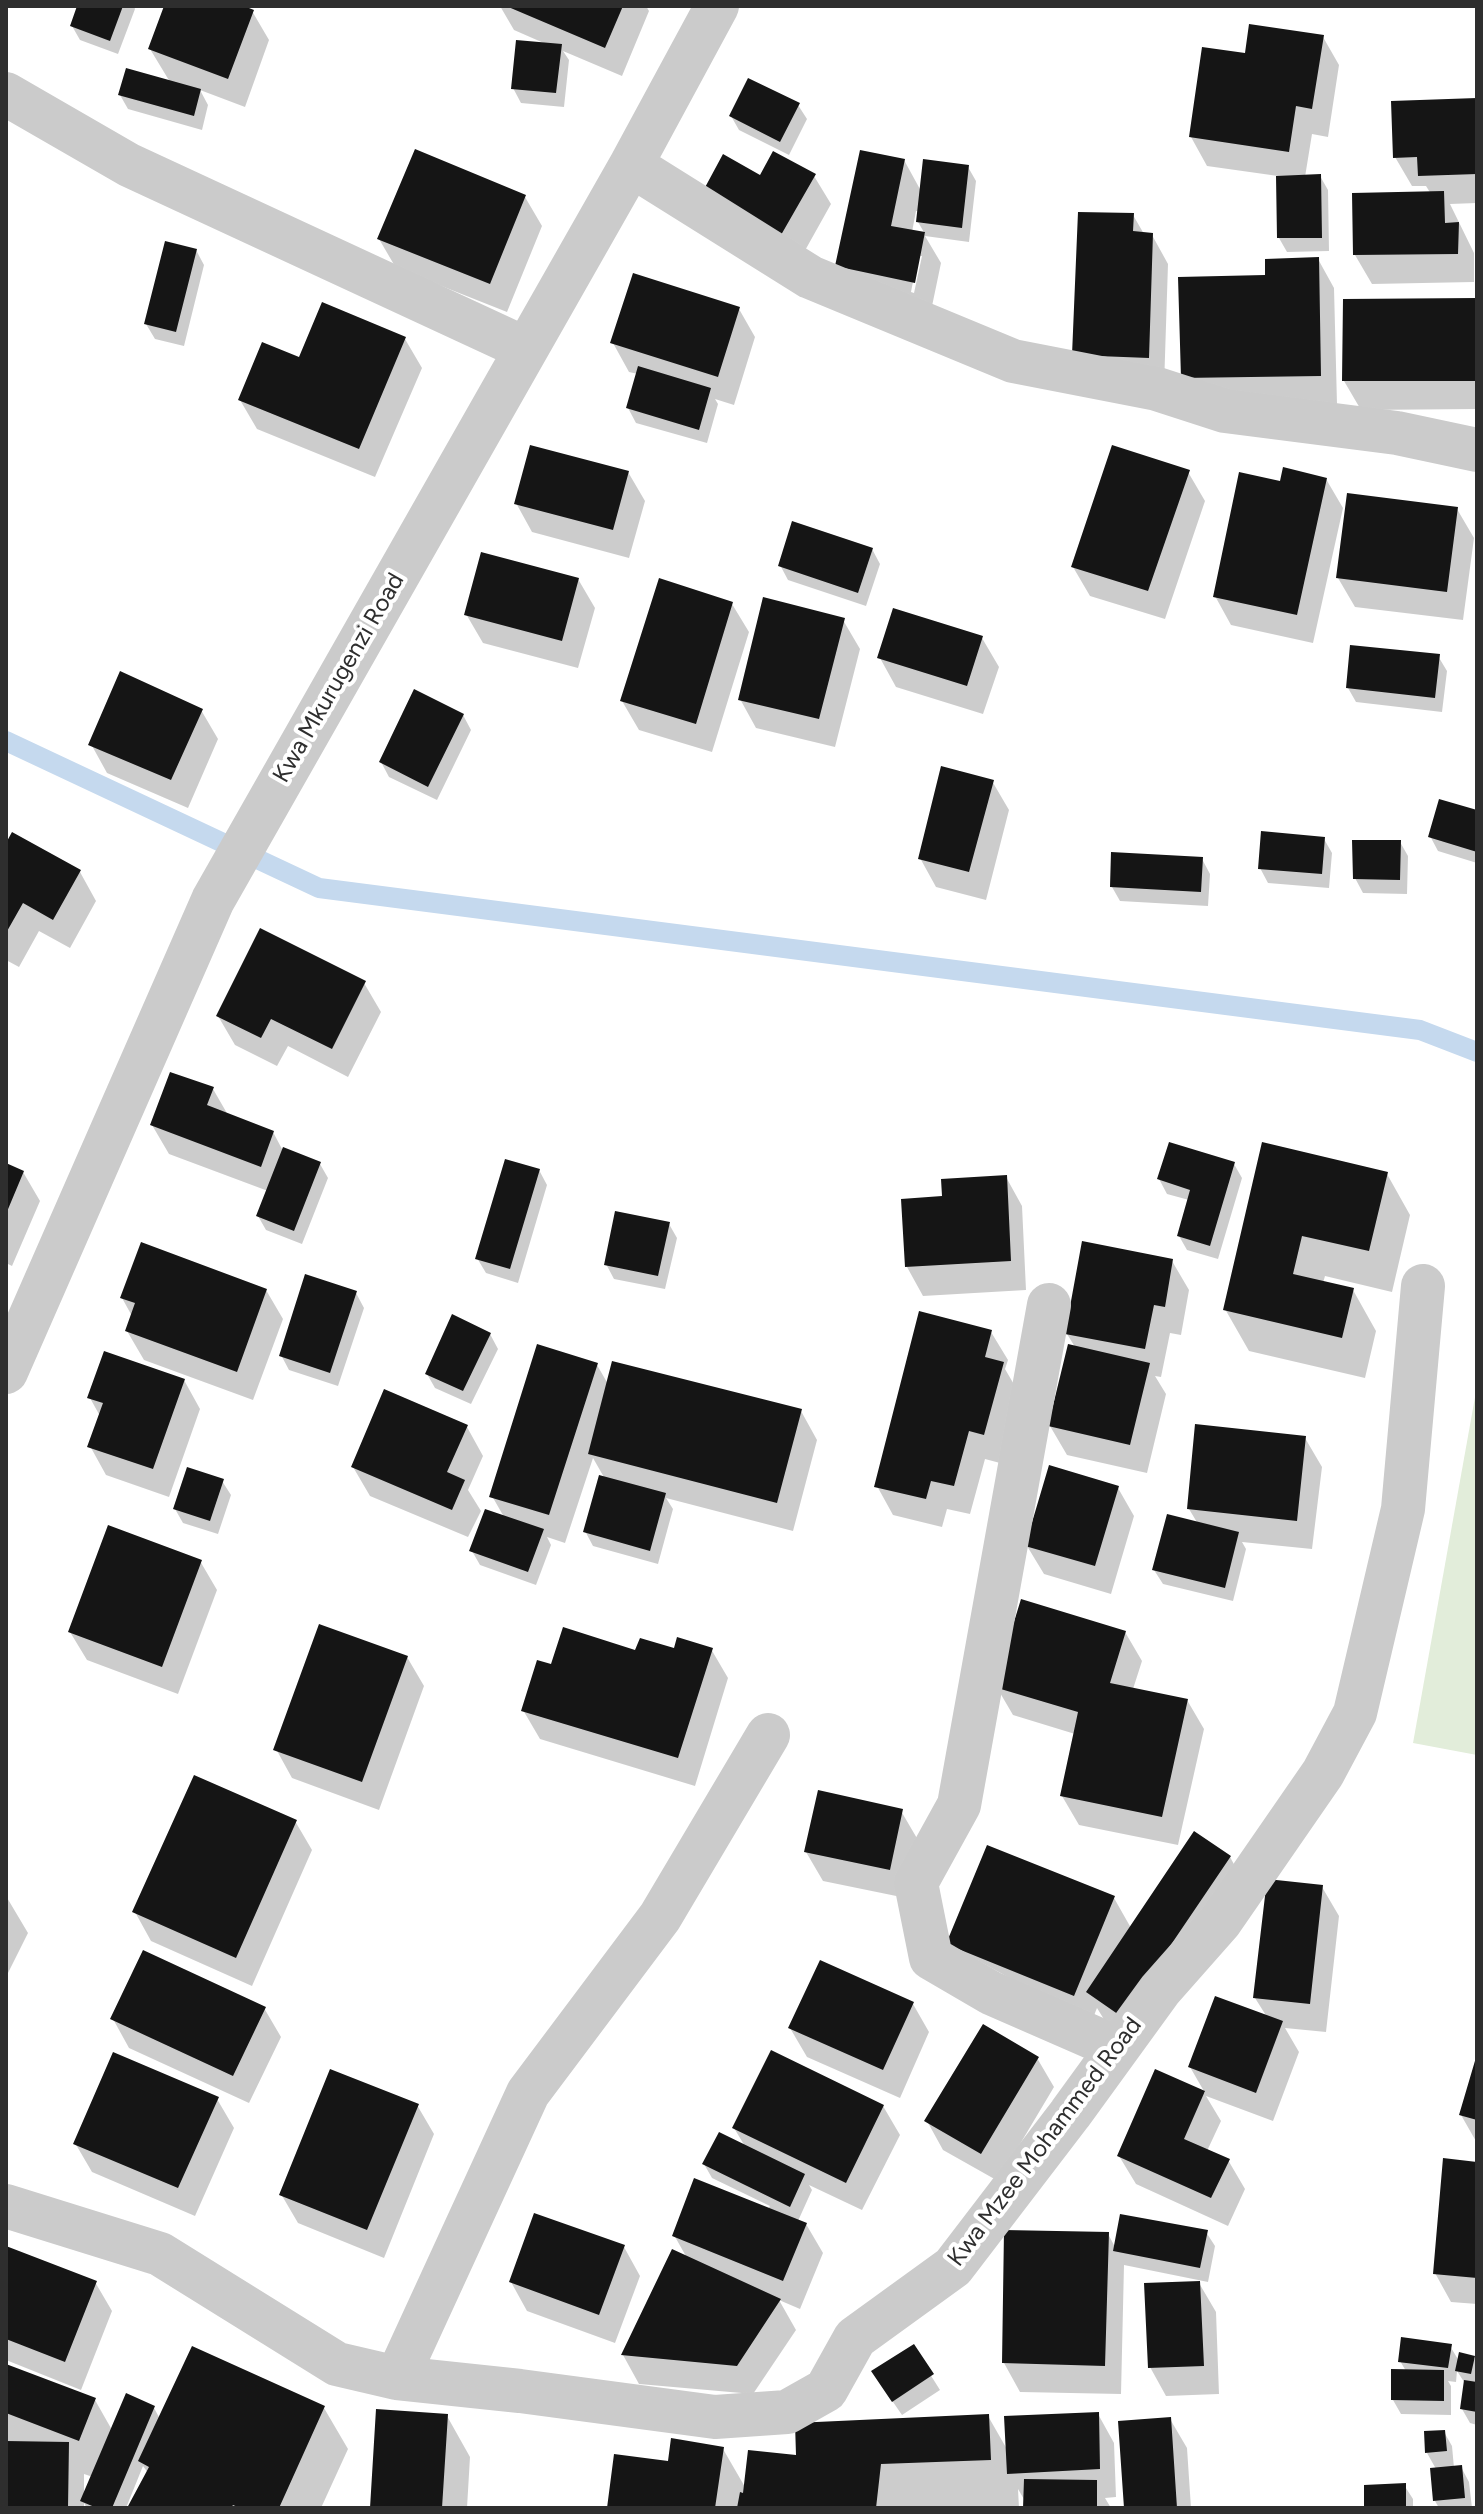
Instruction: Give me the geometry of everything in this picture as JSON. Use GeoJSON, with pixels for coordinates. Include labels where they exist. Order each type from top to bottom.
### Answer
{"type":"FeatureCollection","features":[{"type":"Feature","properties":{"kind":"street","name":"Kwa Mkurugenzi Road"},"geometry":{"type":"LineString","coordinates":[[6,1372],[213,900],[631,165],[717,6]]}},
{"type":"Feature","properties":{"kind":"street"},"geometry":{"type":"LineString","coordinates":[[6,94],[129,165],[526,349]]}},
{"type":"Feature","properties":{"kind":"street"},"geometry":{"type":"LineString","coordinates":[[631,165],[810,277],[1013,361],[1157,389],[1225,411],[1397,433],[1477,450]]}},
{"type":"Feature","properties":{"kind":"street","name":"Kwa Mzee Mohammed Road"},"geometry":{"type":"LineString","coordinates":[[6,2206],[160,2254],[337,2364],[397,2378],[715,2417],[787,2412],[826,2390],[855,2338],[953,2267],[1160,1990],[1220,1922],[1323,1773],[1355,1713],[1403,1509],[1423,1286]]}},
{"type":"Feature","properties":{"kind":"street"},"geometry":{"type":"LineString","coordinates":[[1049,1305],[959,1805],[916,1883],[931,1958],[991,1993],[1117,2048]]}},
{"type":"Feature","properties":{"kind":"street"},"geometry":{"type":"LineString","coordinates":[[397,2378],[528,2093],[660,1917],[768,1735]]}},
{"type":"Feature","properties":{"kind":"green space"},"geometry":{"type":"Polygon","coordinates":[[[1477,1386],[1477,1755],[1413,1743],[1477,1386]]]}},
{"type":"Feature","properties":{"kind":"building"},"geometry":{"type":"Polygon","coordinates":[[[77,6],[123,6],[110,41],[70,26],[77,6]]]}},
{"type":"Feature","properties":{"kind":"building"},"geometry":{"type":"Polygon","coordinates":[[[164,6],[244,6],[254,10],[228,79],[148,49],[164,6]]]}},
{"type":"Feature","properties":{"kind":"building"},"geometry":{"type":"Polygon","coordinates":[[[506,6],[623,6],[605,48],[506,6]]]}},
{"type":"Feature","properties":{"kind":"building"},"geometry":{"type":"Polygon","coordinates":[[[1249,24],[1324,35],[1312,109],[1296,106],[1289,152],[1189,137],[1202,47],[1245,53],[1249,24]]]}},
{"type":"Feature","properties":{"kind":"building"},"geometry":{"type":"Polygon","coordinates":[[[516,40],[562,44],[556,93],[511,89],[516,40]]]}},
{"type":"Feature","properties":{"kind":"building"},"geometry":{"type":"Polygon","coordinates":[[[126,68],[201,89],[194,116],[118,95],[126,68]]]}},
{"type":"Feature","properties":{"kind":"building"},"geometry":{"type":"Polygon","coordinates":[[[748,78],[800,103],[780,142],[729,116],[748,78]]]}},
{"type":"Feature","properties":{"kind":"building"},"geometry":{"type":"Polygon","coordinates":[[[1477,98],[1477,174],[1418,176],[1417,157],[1393,158],[1391,101],[1477,98]]]}},
{"type":"Feature","properties":{"kind":"building"},"geometry":{"type":"Polygon","coordinates":[[[415,149],[526,195],[490,284],[377,239],[415,149]]]}},
{"type":"Feature","properties":{"kind":"building"},"geometry":{"type":"Polygon","coordinates":[[[860,150],[905,159],[891,226],[925,232],[915,283],[835,266],[860,150]]]}},
{"type":"Feature","properties":{"kind":"building"},"geometry":{"type":"Polygon","coordinates":[[[773,151],[816,174],[781,235],[702,193],[723,154],[760,175],[773,151]]]}},
{"type":"Feature","properties":{"kind":"building"},"geometry":{"type":"Polygon","coordinates":[[[923,159],[969,165],[962,228],[916,222],[923,159]]]}},
{"type":"Feature","properties":{"kind":"building"},"geometry":{"type":"Polygon","coordinates":[[[1321,174],[1322,238],[1277,238],[1276,176],[1321,174]]]}},
{"type":"Feature","properties":{"kind":"building"},"geometry":{"type":"Polygon","coordinates":[[[1444,191],[1445,223],[1459,222],[1458,254],[1353,255],[1352,193],[1444,191]]]}},
{"type":"Feature","properties":{"kind":"building"},"geometry":{"type":"Polygon","coordinates":[[[1078,212],[1134,213],[1133,231],[1153,233],[1149,358],[1072,355],[1078,212]]]}},
{"type":"Feature","properties":{"kind":"building"},"geometry":{"type":"Polygon","coordinates":[[[165,241],[197,249],[176,332],[144,324],[165,241]]]}},
{"type":"Feature","properties":{"kind":"building"},"geometry":{"type":"Polygon","coordinates":[[[1319,257],[1321,376],[1181,378],[1178,277],[1265,275],[1265,259],[1319,257]]]}},
{"type":"Feature","properties":{"kind":"building"},"geometry":{"type":"Polygon","coordinates":[[[633,273],[740,307],[718,377],[610,343],[633,273]]]}},
{"type":"Feature","properties":{"kind":"building"},"geometry":{"type":"Polygon","coordinates":[[[1477,298],[1477,381],[1342,381],[1343,299],[1477,298]]]}},
{"type":"Feature","properties":{"kind":"building"},"geometry":{"type":"Polygon","coordinates":[[[322,302],[406,337],[359,449],[238,400],[262,342],[299,357],[322,302]]]}},
{"type":"Feature","properties":{"kind":"building"},"geometry":{"type":"Polygon","coordinates":[[[638,366],[711,388],[699,430],[626,408],[638,366]]]}},
{"type":"Feature","properties":{"kind":"building"},"geometry":{"type":"Polygon","coordinates":[[[530,445],[629,471],[613,530],[514,504],[530,445]]]}},
{"type":"Feature","properties":{"kind":"building"},"geometry":{"type":"Polygon","coordinates":[[[1112,445],[1190,470],[1148,591],[1071,567],[1112,445]]]}},
{"type":"Feature","properties":{"kind":"building"},"geometry":{"type":"Polygon","coordinates":[[[1283,467],[1327,478],[1297,615],[1213,597],[1239,472],[1280,481],[1283,467]]]}},
{"type":"Feature","properties":{"kind":"building"},"geometry":{"type":"Polygon","coordinates":[[[1347,493],[1458,507],[1447,592],[1336,578],[1347,493]]]}},
{"type":"Feature","properties":{"kind":"building"},"geometry":{"type":"Polygon","coordinates":[[[792,521],[873,548],[858,593],[778,566],[792,521]]]}},
{"type":"Feature","properties":{"kind":"building"},"geometry":{"type":"Polygon","coordinates":[[[481,552],[579,578],[562,641],[464,615],[481,552]]]}},
{"type":"Feature","properties":{"kind":"building"},"geometry":{"type":"Polygon","coordinates":[[[659,578],[733,602],[696,724],[620,701],[659,578]]]}},
{"type":"Feature","properties":{"kind":"building"},"geometry":{"type":"Polygon","coordinates":[[[763,597],[845,618],[819,719],[738,700],[763,597]]]}},
{"type":"Feature","properties":{"kind":"building"},"geometry":{"type":"Polygon","coordinates":[[[893,608],[983,636],[967,686],[877,658],[893,608]]]}},
{"type":"Feature","properties":{"kind":"building"},"geometry":{"type":"Polygon","coordinates":[[[1350,645],[1440,654],[1435,698],[1346,688],[1350,645]]]}},
{"type":"Feature","properties":{"kind":"building"},"geometry":{"type":"Polygon","coordinates":[[[120,671],[203,709],[171,780],[88,745],[120,671]]]}},
{"type":"Feature","properties":{"kind":"building"},"geometry":{"type":"Polygon","coordinates":[[[414,689],[464,714],[428,787],[379,762],[414,689]]]}},
{"type":"Feature","properties":{"kind":"building"},"geometry":{"type":"Polygon","coordinates":[[[941,766],[994,780],[969,872],[918,859],[941,766]]]}},
{"type":"Feature","properties":{"kind":"building"},"geometry":{"type":"Polygon","coordinates":[[[1439,799],[1477,810],[1477,852],[1428,837],[1439,799]]]}},
{"type":"Feature","properties":{"kind":"building"},"geometry":{"type":"Polygon","coordinates":[[[1261,831],[1325,837],[1322,874],[1258,869],[1261,831]]]}},
{"type":"Feature","properties":{"kind":"building"},"geometry":{"type":"Polygon","coordinates":[[[12,832],[81,870],[53,920],[23,903],[6,933],[6,843],[12,832]]]}},
{"type":"Feature","properties":{"kind":"building"},"geometry":{"type":"Polygon","coordinates":[[[1352,840],[1401,840],[1400,880],[1353,879],[1352,840]]]}},
{"type":"Feature","properties":{"kind":"building"},"geometry":{"type":"Polygon","coordinates":[[[1111,852],[1203,857],[1201,892],[1110,887],[1111,852]]]}},
{"type":"Feature","properties":{"kind":"building"},"geometry":{"type":"Polygon","coordinates":[[[260,928],[366,981],[332,1049],[271,1019],[261,1038],[216,1016],[260,928]]]}},
{"type":"Feature","properties":{"kind":"building"},"geometry":{"type":"Polygon","coordinates":[[[170,1072],[214,1087],[207,1105],[274,1131],[261,1167],[150,1125],[170,1072]]]}},
{"type":"Feature","properties":{"kind":"building"},"geometry":{"type":"Polygon","coordinates":[[[1169,1142],[1235,1162],[1210,1246],[1177,1236],[1190,1190],[1157,1179],[1169,1142]]]}},
{"type":"Feature","properties":{"kind":"building"},"geometry":{"type":"Polygon","coordinates":[[[1262,1142],[1388,1172],[1369,1251],[1302,1236],[1293,1274],[1354,1288],[1342,1338],[1223,1310],[1262,1142]]]}},
{"type":"Feature","properties":{"kind":"building"},"geometry":{"type":"Polygon","coordinates":[[[283,1147],[321,1162],[294,1231],[256,1216],[283,1147]]]}},
{"type":"Feature","properties":{"kind":"building"},"geometry":{"type":"Polygon","coordinates":[[[505,1159],[540,1169],[510,1269],[475,1259],[505,1159]]]}},
{"type":"Feature","properties":{"kind":"building"},"geometry":{"type":"Polygon","coordinates":[[[6,1163],[24,1171],[6,1214],[6,1163]]]}},
{"type":"Feature","properties":{"kind":"building"},"geometry":{"type":"Polygon","coordinates":[[[1007,1175],[1011,1261],[905,1267],[901,1199],[942,1196],[941,1179],[1007,1175]]]}},
{"type":"Feature","properties":{"kind":"building"},"geometry":{"type":"Polygon","coordinates":[[[615,1211],[670,1222],[658,1276],[604,1265],[615,1211]]]}},
{"type":"Feature","properties":{"kind":"building"},"geometry":{"type":"Polygon","coordinates":[[[1082,1241],[1173,1259],[1165,1307],[1154,1305],[1145,1349],[1065,1334],[1082,1241]]]}},
{"type":"Feature","properties":{"kind":"building"},"geometry":{"type":"Polygon","coordinates":[[[141,1242],[267,1289],[237,1372],[125,1331],[135,1303],[120,1298],[141,1242]]]}},
{"type":"Feature","properties":{"kind":"building"},"geometry":{"type":"Polygon","coordinates":[[[305,1274],[357,1291],[330,1373],[279,1356],[305,1274]]]}},
{"type":"Feature","properties":{"kind":"building"},"geometry":{"type":"Polygon","coordinates":[[[919,1311],[992,1330],[985,1357],[1004,1362],[984,1435],[969,1431],[954,1486],[931,1481],[926,1499],[874,1487],[919,1311]]]}},
{"type":"Feature","properties":{"kind":"building"},"geometry":{"type":"Polygon","coordinates":[[[452,1314],[491,1333],[463,1391],[425,1374],[452,1314]]]}},
{"type":"Feature","properties":{"kind":"building"},"geometry":{"type":"Polygon","coordinates":[[[537,1344],[598,1363],[549,1515],[489,1497],[537,1344]]]}},
{"type":"Feature","properties":{"kind":"building"},"geometry":{"type":"Polygon","coordinates":[[[1068,1344],[1150,1363],[1130,1445],[1048,1426],[1068,1344]]]}},
{"type":"Feature","properties":{"kind":"building"},"geometry":{"type":"Polygon","coordinates":[[[104,1351],[185,1379],[153,1469],[87,1447],[103,1403],[87,1398],[104,1351]]]}},
{"type":"Feature","properties":{"kind":"building"},"geometry":{"type":"Polygon","coordinates":[[[612,1361],[802,1409],[777,1503],[588,1454],[612,1361]]]}},
{"type":"Feature","properties":{"kind":"building"},"geometry":{"type":"Polygon","coordinates":[[[384,1389],[468,1425],[447,1472],[465,1480],[452,1510],[351,1467],[384,1389]]]}},
{"type":"Feature","properties":{"kind":"building"},"geometry":{"type":"Polygon","coordinates":[[[1195,1424],[1306,1436],[1297,1521],[1187,1509],[1195,1424]]]}},
{"type":"Feature","properties":{"kind":"building"},"geometry":{"type":"Polygon","coordinates":[[[1049,1465],[1119,1486],[1095,1566],[1025,1546],[1049,1465]]]}},
{"type":"Feature","properties":{"kind":"building"},"geometry":{"type":"Polygon","coordinates":[[[187,1467],[224,1479],[210,1521],[173,1509],[187,1467]]]}},
{"type":"Feature","properties":{"kind":"building"},"geometry":{"type":"Polygon","coordinates":[[[599,1475],[666,1493],[650,1551],[583,1532],[599,1475]]]}},
{"type":"Feature","properties":{"kind":"building"},"geometry":{"type":"Polygon","coordinates":[[[485,1509],[544,1529],[528,1572],[469,1551],[485,1509]]]}},
{"type":"Feature","properties":{"kind":"building"},"geometry":{"type":"Polygon","coordinates":[[[1167,1514],[1239,1532],[1225,1588],[1152,1570],[1167,1514]]]}},
{"type":"Feature","properties":{"kind":"building"},"geometry":{"type":"Polygon","coordinates":[[[108,1525],[202,1560],[162,1667],[68,1632],[108,1525]]]}},
{"type":"Feature","properties":{"kind":"building"},"geometry":{"type":"Polygon","coordinates":[[[1021,1599],[1126,1631],[1110,1683],[1188,1699],[1162,1817],[1060,1796],[1078,1712],[994,1687],[1021,1599]]]}},
{"type":"Feature","properties":{"kind":"building"},"geometry":{"type":"Polygon","coordinates":[[[319,1624],[408,1656],[362,1782],[273,1750],[319,1624]]]}},
{"type":"Feature","properties":{"kind":"building"},"geometry":{"type":"Polygon","coordinates":[[[563,1627],[635,1650],[640,1638],[674,1648],[677,1637],[713,1648],[678,1758],[521,1711],[537,1660],[551,1664],[563,1627]]]}},
{"type":"Feature","properties":{"kind":"building"},"geometry":{"type":"Polygon","coordinates":[[[194,1775],[297,1820],[236,1958],[132,1912],[194,1775]]]}},
{"type":"Feature","properties":{"kind":"building"},"geometry":{"type":"Polygon","coordinates":[[[818,1790],[903,1809],[890,1870],[804,1852],[818,1790]]]}},
{"type":"Feature","properties":{"kind":"building"},"geometry":{"type":"Polygon","coordinates":[[[1194,1831],[1231,1856],[1122,2017],[1086,1992],[1194,1831]]]}},
{"type":"Feature","properties":{"kind":"building"},"geometry":{"type":"Polygon","coordinates":[[[987,1845],[1115,1896],[1074,1996],[946,1944],[987,1845]]]}},
{"type":"Feature","properties":{"kind":"building"},"geometry":{"type":"Polygon","coordinates":[[[1267,1879],[1323,1885],[1310,2004],[1253,1998],[1267,1879]]]}},
{"type":"Feature","properties":{"kind":"building"},"geometry":{"type":"Polygon","coordinates":[[[143,1950],[266,2007],[233,2076],[110,2019],[143,1950]]]}},
{"type":"Feature","properties":{"kind":"building"},"geometry":{"type":"Polygon","coordinates":[[[820,1960],[914,2002],[883,2070],[788,2028],[820,1960]]]}},
{"type":"Feature","properties":{"kind":"building"},"geometry":{"type":"Polygon","coordinates":[[[1215,1996],[1283,2021],[1256,2093],[1188,2067],[1215,1996]]]}},
{"type":"Feature","properties":{"kind":"building"},"geometry":{"type":"Polygon","coordinates":[[[983,2024],[1039,2057],[981,2154],[924,2121],[983,2024]]]}},
{"type":"Feature","properties":{"kind":"building"},"geometry":{"type":"Polygon","coordinates":[[[771,2050],[884,2105],[846,2183],[732,2128],[771,2050]]]}},
{"type":"Feature","properties":{"kind":"building"},"geometry":{"type":"Polygon","coordinates":[[[113,2052],[219,2097],[178,2188],[73,2144],[113,2052]]]}},
{"type":"Feature","properties":{"kind":"building"},"geometry":{"type":"Polygon","coordinates":[[[1477,2054],[1477,2120],[1459,2115],[1477,2054]]]}},
{"type":"Feature","properties":{"kind":"building"},"geometry":{"type":"Polygon","coordinates":[[[330,2069],[419,2104],[367,2230],[279,2195],[330,2069]]]}},
{"type":"Feature","properties":{"kind":"building"},"geometry":{"type":"Polygon","coordinates":[[[1155,2069],[1205,2091],[1184,2139],[1230,2159],[1211,2198],[1117,2156],[1155,2069]]]}},
{"type":"Feature","properties":{"kind":"building"},"geometry":{"type":"Polygon","coordinates":[[[719,2132],[805,2174],[790,2207],[702,2164],[719,2132]]]}},
{"type":"Feature","properties":{"kind":"building"},"geometry":{"type":"Polygon","coordinates":[[[1443,2158],[1477,2162],[1477,2278],[1433,2274],[1443,2158]]]}},
{"type":"Feature","properties":{"kind":"building"},"geometry":{"type":"Polygon","coordinates":[[[694,2178],[807,2223],[783,2281],[672,2236],[694,2178]]]}},
{"type":"Feature","properties":{"kind":"building"},"geometry":{"type":"Polygon","coordinates":[[[534,2213],[625,2245],[599,2315],[509,2282],[534,2213]]]}},
{"type":"Feature","properties":{"kind":"building"},"geometry":{"type":"Polygon","coordinates":[[[1120,2214],[1208,2230],[1200,2268],[1113,2251],[1120,2214]]]}},
{"type":"Feature","properties":{"kind":"building"},"geometry":{"type":"Polygon","coordinates":[[[1004,2230],[1109,2232],[1105,2366],[1002,2363],[1004,2230]]]}},
{"type":"Feature","properties":{"kind":"building"},"geometry":{"type":"Polygon","coordinates":[[[6,2246],[97,2281],[65,2362],[6,2339],[6,2246]]]}},
{"type":"Feature","properties":{"kind":"building"},"geometry":{"type":"Polygon","coordinates":[[[672,2249],[781,2299],[737,2366],[621,2355],[672,2249]]]}},
{"type":"Feature","properties":{"kind":"building"},"geometry":{"type":"Polygon","coordinates":[[[1200,2281],[1204,2366],[1148,2368],[1144,2283],[1200,2281]]]}},
{"type":"Feature","properties":{"kind":"building"},"geometry":{"type":"Polygon","coordinates":[[[1401,2337],[1452,2344],[1448,2368],[1398,2362],[1401,2337]]]}},
{"type":"Feature","properties":{"kind":"building"},"geometry":{"type":"Polygon","coordinates":[[[914,2344],[934,2374],[892,2402],[871,2371],[914,2344]]]}},
{"type":"Feature","properties":{"kind":"building"},"geometry":{"type":"Polygon","coordinates":[[[192,2346],[325,2406],[279,2508],[240,2508],[233,2505],[231,2508],[127,2508],[149,2467],[138,2461],[192,2346]]]}},
{"type":"Feature","properties":{"kind":"building"},"geometry":{"type":"Polygon","coordinates":[[[1459,2352],[1475,2356],[1471,2374],[1455,2371],[1459,2352]]]}},
{"type":"Feature","properties":{"kind":"building"},"geometry":{"type":"Polygon","coordinates":[[[6,2364],[96,2398],[79,2441],[6,2413],[6,2364]]]}},
{"type":"Feature","properties":{"kind":"building"},"geometry":{"type":"Polygon","coordinates":[[[1391,2369],[1444,2370],[1444,2401],[1391,2400],[1391,2369]]]}},
{"type":"Feature","properties":{"kind":"building"},"geometry":{"type":"Polygon","coordinates":[[[1464,2380],[1477,2382],[1477,2412],[1460,2409],[1464,2380]]]}},
{"type":"Feature","properties":{"kind":"building"},"geometry":{"type":"Polygon","coordinates":[[[126,2393],[155,2406],[112,2508],[97,2508],[80,2501],[126,2393]]]}},
{"type":"Feature","properties":{"kind":"building"},"geometry":{"type":"Polygon","coordinates":[[[376,2409],[448,2414],[442,2508],[370,2508],[376,2409]]]}},
{"type":"Feature","properties":{"kind":"building"},"geometry":{"type":"Polygon","coordinates":[[[1099,2412],[1100,2469],[1007,2474],[1004,2416],[1099,2412]]]}},
{"type":"Feature","properties":{"kind":"building"},"geometry":{"type":"Polygon","coordinates":[[[989,2414],[991,2460],[881,2464],[876,2508],[737,2508],[740,2492],[743,2493],[748,2450],[796,2455],[795,2423],[989,2414]]]}},
{"type":"Feature","properties":{"kind":"building"},"geometry":{"type":"Polygon","coordinates":[[[1171,2417],[1177,2508],[1124,2508],[1118,2421],[1171,2417]]]}},
{"type":"Feature","properties":{"kind":"building"},"geometry":{"type":"Polygon","coordinates":[[[1445,2430],[1447,2451],[1425,2453],[1424,2431],[1445,2430]]]}},
{"type":"Feature","properties":{"kind":"building"},"geometry":{"type":"Polygon","coordinates":[[[671,2438],[724,2447],[715,2508],[607,2508],[614,2454],[668,2461],[671,2438]]]}},
{"type":"Feature","properties":{"kind":"building"},"geometry":{"type":"Polygon","coordinates":[[[6,2441],[69,2442],[68,2508],[6,2508],[6,2441]]]}},
{"type":"Feature","properties":{"kind":"building"},"geometry":{"type":"Polygon","coordinates":[[[1462,2465],[1465,2498],[1433,2501],[1430,2468],[1462,2465]]]}},
{"type":"Feature","properties":{"kind":"building"},"geometry":{"type":"Polygon","coordinates":[[[1024,2479],[1097,2480],[1097,2508],[1023,2508],[1024,2479]]]}},
{"type":"Feature","properties":{"kind":"building"},"geometry":{"type":"Polygon","coordinates":[[[1406,2483],[1406,2508],[1364,2508],[1364,2485],[1406,2483]]]}},
{"type":"Feature","properties":{"kind":"waterway"},"geometry":{"type":"LineString","coordinates":[[6,741],[319,888],[1420,1030],[1477,1052]]}}]}
